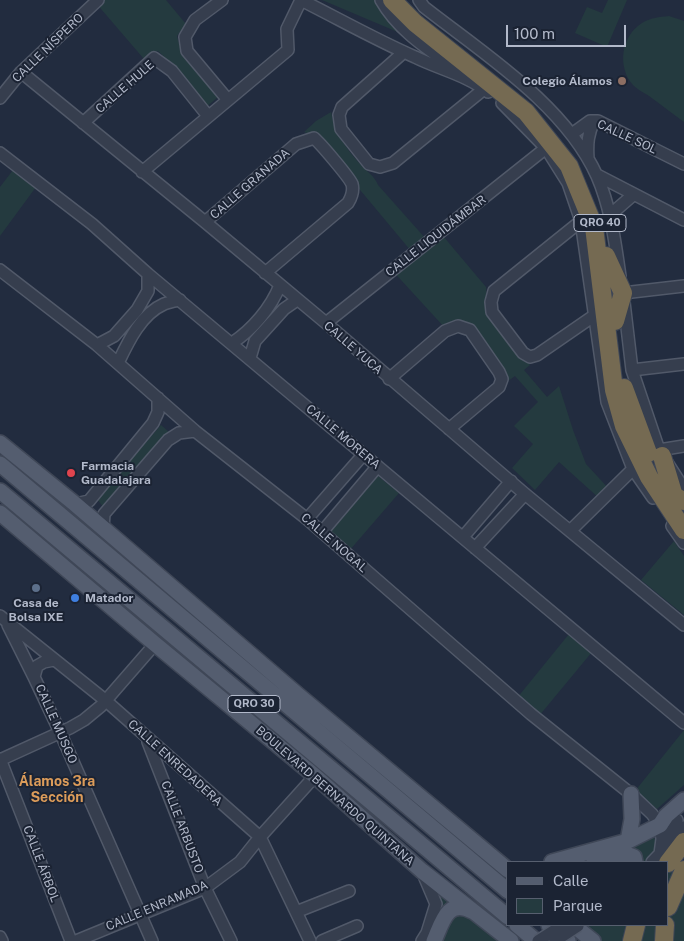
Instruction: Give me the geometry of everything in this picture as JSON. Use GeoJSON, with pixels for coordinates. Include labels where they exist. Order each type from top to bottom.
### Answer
{"type":"FeatureCollection","features":[{"type":"Feature","properties":{"kind":"highway","name":"QRO 40"},"geometry":{"type":"LineString","coordinates":[[392,0],[415,23],[526,112],[569,166],[594,227],[614,390],[624,426],[649,477],[683,534]]}},
{"type":"Feature","properties":{"kind":"highway","name":"QRO 40"},"geometry":{"type":"LineString","coordinates":[[405,0],[410,7],[540,112],[583,170],[603,232],[625,391],[652,461],[680,495],[684,510]]}},
{"type":"Feature","properties":{"kind":"highway"},"geometry":{"type":"LineString","coordinates":[[606,256],[623,293],[615,321]]}},
{"type":"Feature","properties":{"kind":"highway"},"geometry":{"type":"LineString","coordinates":[[661,453],[680,495]]}},
{"type":"Feature","properties":{"kind":"highway"},"geometry":{"type":"LineString","coordinates":[[669,895],[672,862],[684,842]]}},
{"type":"Feature","properties":{"kind":"highway"},"geometry":{"type":"LineString","coordinates":[[632,941],[636,926]]}},
{"type":"Feature","properties":{"kind":"highway"},"geometry":{"type":"LineString","coordinates":[[664,941],[665,926]]}},
{"type":"Feature","properties":{"kind":"main road"},"geometry":{"type":"LineString","coordinates":[[0,442],[305,701],[507,869]]}},
{"type":"Feature","properties":{"kind":"main road","name":"QRO 30"},"geometry":{"type":"LineString","coordinates":[[0,464],[507,890]]}},
{"type":"Feature","properties":{"kind":"main road","name":"BOULEVARD BERNARDO QUINTANA"},"geometry":{"type":"LineString","coordinates":[[0,491],[507,916]]}},
{"type":"Feature","properties":{"kind":"main road","name":"BOULEVARD BERNARDO QUINTANA"},"geometry":{"type":"LineString","coordinates":[[0,514],[315,776],[422,871],[511,941]]}},
{"type":"Feature","properties":{"kind":"main road"},"geometry":{"type":"LineString","coordinates":[[188,600],[239,666]]}},
{"type":"Feature","properties":{"kind":"main road"},"geometry":{"type":"LineString","coordinates":[[190,650],[315,776]]}},
{"type":"Feature","properties":{"kind":"main road"},"geometry":{"type":"LineString","coordinates":[[628,841],[632,819],[630,794]]}},
{"type":"Feature","properties":{"kind":"main road"},"geometry":{"type":"LineString","coordinates":[[556,861],[628,841],[660,825],[666,816],[684,800]]}},
{"type":"Feature","properties":{"kind":"main road"},"geometry":{"type":"LineString","coordinates":[[597,861],[625,853],[634,857],[636,861]]}},
{"type":"Feature","properties":{"kind":"main road"},"geometry":{"type":"LineString","coordinates":[[492,856],[507,864]]}},
{"type":"Feature","properties":{"kind":"main road"},"geometry":{"type":"LineString","coordinates":[[434,941],[447,912],[456,907],[464,906],[473,912]]}},
{"type":"Feature","properties":{"kind":"main road"},"geometry":{"type":"LineString","coordinates":[[518,926],[537,941]]}},
{"type":"Feature","properties":{"kind":"main road"},"geometry":{"type":"LineString","coordinates":[[550,926],[568,941]]}},
{"type":"Feature","properties":{"kind":"main road"},"geometry":{"type":"LineString","coordinates":[[583,931],[599,941]]}},
{"type":"Feature","properties":{"kind":"street","name":"CALLE NÍSPERO"},"geometry":{"type":"LineString","coordinates":[[0,98],[22,72],[98,0]]}},
{"type":"Feature","properties":{"kind":"street"},"geometry":{"type":"LineString","coordinates":[[222,0],[195,20],[185,37],[187,51],[228,100]]}},
{"type":"Feature","properties":{"kind":"street"},"geometry":{"type":"LineString","coordinates":[[142,172],[288,50],[287,29],[301,0],[433,66],[471,80]]}},
{"type":"Feature","properties":{"kind":"street"},"geometry":{"type":"LineString","coordinates":[[381,0],[387,10],[408,34],[509,108],[546,148],[568,184],[582,221],[607,402],[633,469],[683,534]]}},
{"type":"Feature","properties":{"kind":"street"},"geometry":{"type":"LineString","coordinates":[[419,0],[424,7],[534,92],[572,134],[597,175],[610,215],[623,293],[632,370],[661,453],[684,446]]}},
{"type":"Feature","properties":{"kind":"street"},"geometry":{"type":"LineString","coordinates":[[404,52],[342,107],[340,115],[341,129],[369,164],[380,167],[394,163],[484,89]]}},
{"type":"Feature","properties":{"kind":"street","name":"CALLE HULE"},"geometry":{"type":"LineString","coordinates":[[83,123],[154,58],[172,71],[208,116]]}},
{"type":"Feature","properties":{"kind":"street","name":"CALLE YUCA"},"geometry":{"type":"LineString","coordinates":[[22,72],[142,172],[206,222],[525,494],[684,624]]}},
{"type":"Feature","properties":{"kind":"street","name":"CALLE SOL"},"geometry":{"type":"LineString","coordinates":[[572,134],[590,121],[598,121],[684,164]]}},
{"type":"Feature","properties":{"kind":"street"},"geometry":{"type":"LineString","coordinates":[[588,161],[588,133],[594,121]]}},
{"type":"Feature","properties":{"kind":"street","name":"CALLE GRANADA"},"geometry":{"type":"LineString","coordinates":[[206,222],[296,144],[314,138],[352,184],[352,194],[348,203],[265,273]]}},
{"type":"Feature","properties":{"kind":"street","name":"CALLE LIQUIDÁMBAR"},"geometry":{"type":"LineString","coordinates":[[326,323],[546,148]]}},
{"type":"Feature","properties":{"kind":"street","name":"CALLE MORERA"},"geometry":{"type":"LineString","coordinates":[[0,153],[92,224],[148,274],[684,723]]}},
{"type":"Feature","properties":{"kind":"street"},"geometry":{"type":"LineString","coordinates":[[597,175],[684,220]]}},
{"type":"Feature","properties":{"kind":"street"},"geometry":{"type":"LineString","coordinates":[[610,215],[633,195]]}},
{"type":"Feature","properties":{"kind":"street"},"geometry":{"type":"LineString","coordinates":[[582,221],[494,291],[491,302],[492,312],[523,353],[530,357],[538,355],[595,316]]}},
{"type":"Feature","properties":{"kind":"street","name":"CALLE NOGAL"},"geometry":{"type":"LineString","coordinates":[[0,270],[97,345],[195,431],[307,519],[531,714],[630,794],[652,814],[660,825]]}},
{"type":"Feature","properties":{"kind":"street"},"geometry":{"type":"LineString","coordinates":[[97,345],[114,336],[136,310],[148,291],[148,274]]}},
{"type":"Feature","properties":{"kind":"street"},"geometry":{"type":"LineString","coordinates":[[232,343],[245,334],[274,299],[280,285]]}},
{"type":"Feature","properties":{"kind":"street"},"geometry":{"type":"LineString","coordinates":[[623,293],[684,286]]}},
{"type":"Feature","properties":{"kind":"street"},"geometry":{"type":"LineString","coordinates":[[118,363],[129,339],[148,316],[163,304],[180,300]]}},
{"type":"Feature","properties":{"kind":"street"},"geometry":{"type":"LineString","coordinates":[[250,358],[255,341],[284,309],[297,300]]}},
{"type":"Feature","properties":{"kind":"street"},"geometry":{"type":"LineString","coordinates":[[389,379],[445,331],[458,326],[470,330],[502,379],[499,387],[449,429]]}},
{"type":"Feature","properties":{"kind":"street"},"geometry":{"type":"LineString","coordinates":[[632,370],[684,364]]}},
{"type":"Feature","properties":{"kind":"street"},"geometry":{"type":"LineString","coordinates":[[75,504],[89,501],[153,423],[158,412],[158,398]]}},
{"type":"Feature","properties":{"kind":"street"},"geometry":{"type":"LineString","coordinates":[[104,529],[104,514],[168,440],[179,433],[195,431]]}},
{"type":"Feature","properties":{"kind":"street"},"geometry":{"type":"LineString","coordinates":[[307,519],[363,455]]}},
{"type":"Feature","properties":{"kind":"street"},"geometry":{"type":"LineString","coordinates":[[322,532],[377,467]]}},
{"type":"Feature","properties":{"kind":"street"},"geometry":{"type":"LineString","coordinates":[[570,531],[633,469]]}},
{"type":"Feature","properties":{"kind":"street"},"geometry":{"type":"LineString","coordinates":[[113,472],[130,484]]}},
{"type":"Feature","properties":{"kind":"street"},"geometry":{"type":"LineString","coordinates":[[463,537],[510,481]]}},
{"type":"Feature","properties":{"kind":"street"},"geometry":{"type":"LineString","coordinates":[[475,548],[525,494]]}},
{"type":"Feature","properties":{"kind":"street","name":"CALLE ENREDADERA"},"geometry":{"type":"LineString","coordinates":[[2,618],[105,700],[260,837],[310,941]]}},
{"type":"Feature","properties":{"kind":"street","name":"CALLE MUSGO"},"geometry":{"type":"LineString","coordinates":[[2,618],[34,677],[60,732],[152,941]]}},
{"type":"Feature","properties":{"kind":"street"},"geometry":{"type":"LineString","coordinates":[[0,760],[84,720],[101,706],[155,644]]}},
{"type":"Feature","properties":{"kind":"street"},"geometry":{"type":"LineString","coordinates":[[34,677],[37,666],[54,660]]}},
{"type":"Feature","properties":{"kind":"street","name":"CALLE ARBUSTO"},"geometry":{"type":"LineString","coordinates":[[148,740],[205,888],[231,941]]}},
{"type":"Feature","properties":{"kind":"street","name":"CALLE ÁRBOL"},"geometry":{"type":"LineString","coordinates":[[0,760],[71,941]]}},
{"type":"Feature","properties":{"kind":"street","name":"CALLE ENRAMADA"},"geometry":{"type":"LineString","coordinates":[[76,941],[205,888],[240,862],[315,776]]}},
{"type":"Feature","properties":{"kind":"street"},"geometry":{"type":"LineString","coordinates":[[682,820],[672,862],[662,839],[660,825],[682,820]]}},
{"type":"Feature","properties":{"kind":"street"},"geometry":{"type":"LineString","coordinates":[[672,862],[684,850]]}},
{"type":"Feature","properties":{"kind":"street"},"geometry":{"type":"LineString","coordinates":[[422,871],[436,904],[427,934],[422,941]]}},
{"type":"Feature","properties":{"kind":"street"},"geometry":{"type":"LineString","coordinates":[[296,912],[349,891]]}},
{"type":"Feature","properties":{"kind":"street"},"geometry":{"type":"LineString","coordinates":[[322,941],[358,926]]}},
{"type":"Feature","properties":{"kind":"street"},"geometry":{"type":"LineString","coordinates":[[537,941],[561,926]]}},
{"type":"Feature","properties":{"kind":"street"},"geometry":{"type":"LineString","coordinates":[[555,941],[583,931]]}},
{"type":"Feature","properties":{"kind":"street"},"geometry":{"type":"LineString","coordinates":[[0,937],[2,941]]}},
{"type":"Feature","properties":{"kind":"green space"},"geometry":{"type":"Polygon","coordinates":[[[97,0],[166,0],[186,24],[177,36],[182,54],[218,97],[204,109],[176,68],[158,51],[144,59],[95,2],[97,0]]]}},
{"type":"Feature","properties":{"kind":"green space"},"geometry":{"type":"Polygon","coordinates":[[[322,0],[376,0],[400,33],[322,0]]]}},
{"type":"Feature","properties":{"kind":"green space"},"geometry":{"type":"Polygon","coordinates":[[[608,0],[627,0],[607,47],[575,33],[587,7],[602,13],[608,0]]]}},
{"type":"Feature","properties":{"kind":"green space"},"geometry":{"type":"Polygon","coordinates":[[[669,16],[684,21],[684,122],[633,85],[628,78],[623,61],[629,36],[635,29],[648,20],[669,16]]]}},
{"type":"Feature","properties":{"kind":"green space"},"geometry":{"type":"Polygon","coordinates":[[[331,112],[335,127],[342,140],[378,185],[426,239],[438,230],[486,287],[488,312],[530,365],[524,370],[547,397],[559,386],[586,464],[610,490],[600,499],[559,462],[535,490],[512,468],[533,444],[514,426],[538,402],[515,376],[508,381],[471,330],[445,328],[390,268],[411,251],[315,136],[304,132],[316,121],[331,112]]]}},
{"type":"Feature","properties":{"kind":"green space"},"geometry":{"type":"Polygon","coordinates":[[[13,170],[36,187],[0,236],[0,187],[13,170]]]}},
{"type":"Feature","properties":{"kind":"green space"},"geometry":{"type":"Polygon","coordinates":[[[161,425],[169,432],[104,508],[97,499],[161,425]]]}},
{"type":"Feature","properties":{"kind":"green space"},"geometry":{"type":"Polygon","coordinates":[[[378,476],[399,493],[349,551],[329,534],[378,476]]]}},
{"type":"Feature","properties":{"kind":"green space"},"geometry":{"type":"Polygon","coordinates":[[[674,541],[684,556],[684,615],[641,580],[674,541]]]}},
{"type":"Feature","properties":{"kind":"green space"},"geometry":{"type":"Polygon","coordinates":[[[569,634],[592,652],[539,716],[517,698],[569,634]]]}},
{"type":"Feature","properties":{"kind":"green space"},"geometry":{"type":"Polygon","coordinates":[[[684,730],[684,785],[657,809],[635,791],[684,730]]]}},
{"type":"Feature","properties":{"kind":"green space"},"geometry":{"type":"Polygon","coordinates":[[[653,837],[659,843],[656,853],[647,861],[639,861],[637,857],[576,861],[653,837]]]}},
{"type":"Feature","properties":{"kind":"green space"},"geometry":{"type":"Polygon","coordinates":[[[674,862],[684,863],[684,941],[599,941],[580,926],[669,926],[669,865],[674,862]]]}},
{"type":"Feature","properties":{"kind":"green space"},"geometry":{"type":"Polygon","coordinates":[[[422,871],[511,941],[422,941],[436,904],[422,871]]]}},
{"type":"Feature","properties":{"kind":"place","name":"Colegio Álamos"},"geometry":{"type":"Point","coordinates":[622,81]}},
{"type":"Feature","properties":{"kind":"place","name":"Farmacia Guadalajara"},"geometry":{"type":"Point","coordinates":[71,473]}},
{"type":"Feature","properties":{"kind":"place","name":"Casa de Bolsa IXE"},"geometry":{"type":"Point","coordinates":[36,588]}},
{"type":"Feature","properties":{"kind":"place","name":"Matador"},"geometry":{"type":"Point","coordinates":[75,598]}},
{"type":"Feature","properties":{"kind":"district","name":"Álamos 3ra Sección"},"geometry":{"type":"Point","coordinates":[57,790]}}]}
